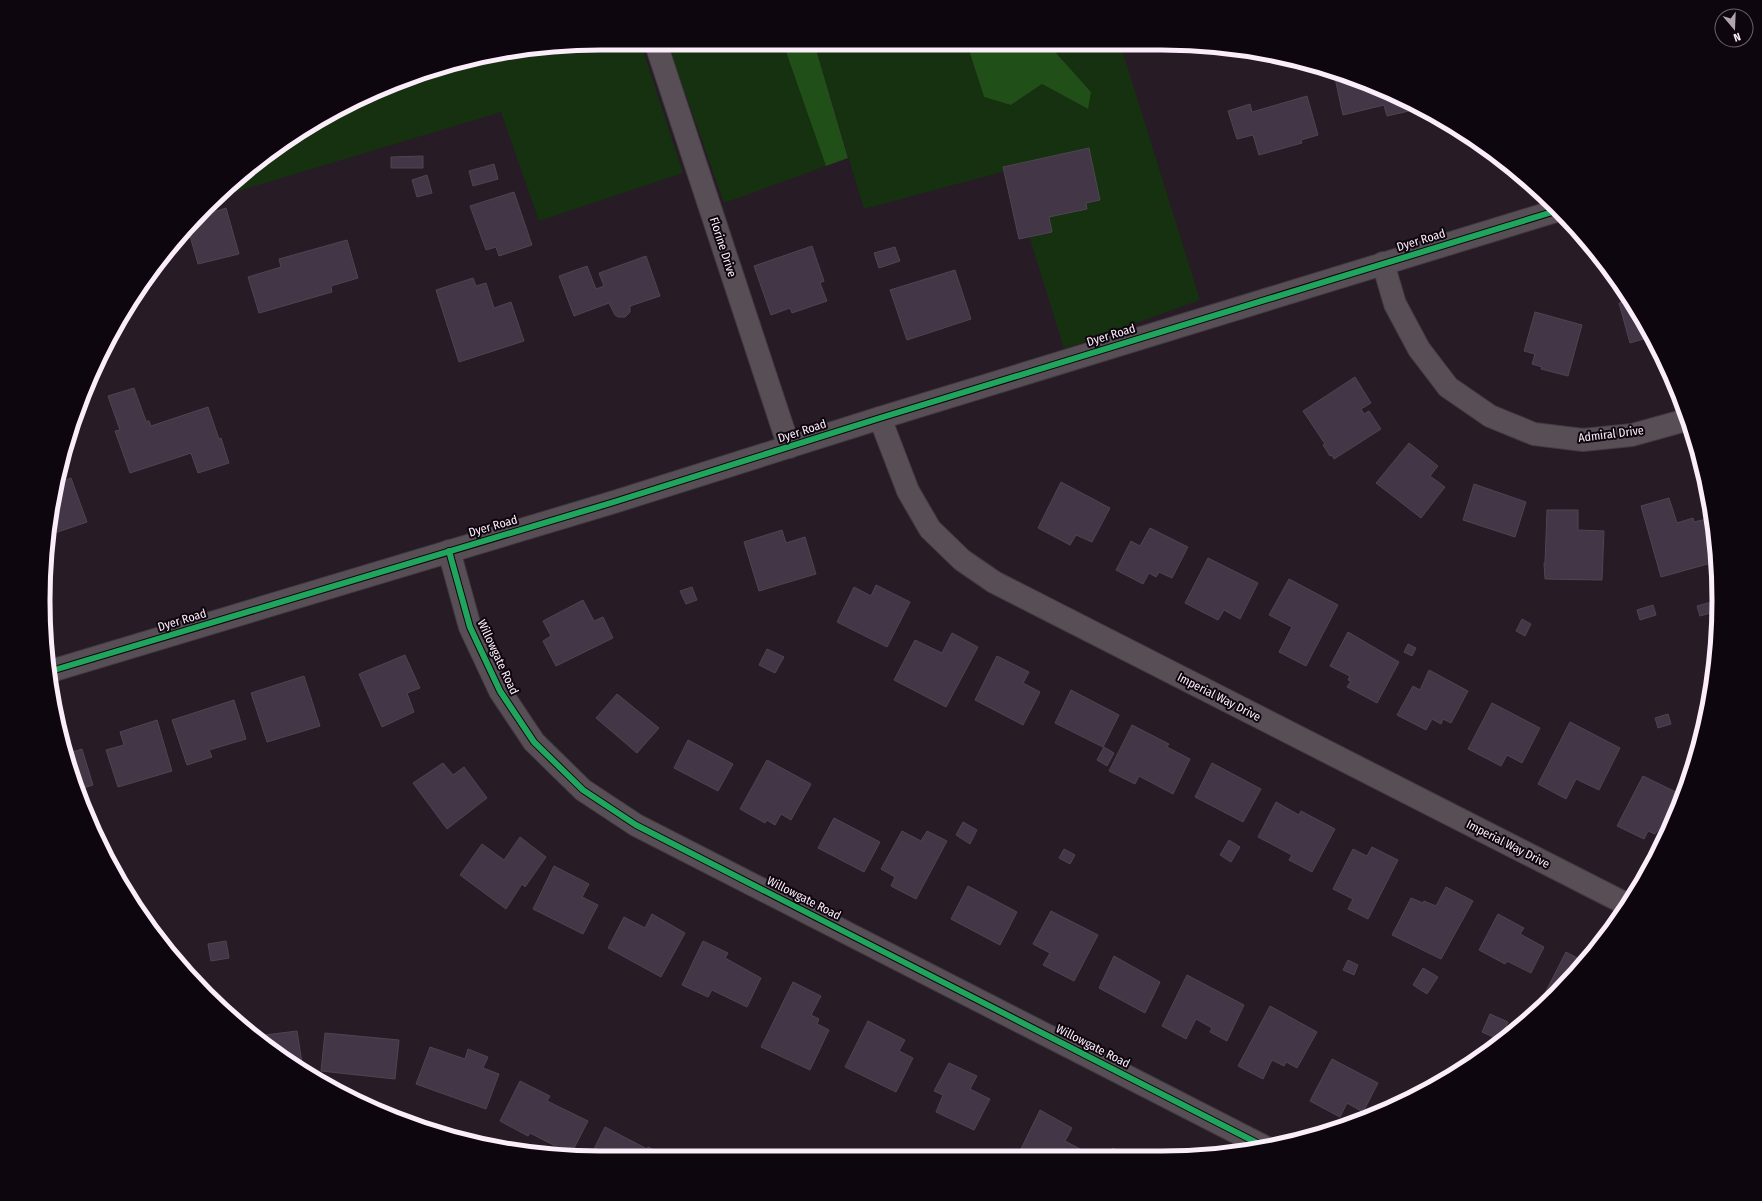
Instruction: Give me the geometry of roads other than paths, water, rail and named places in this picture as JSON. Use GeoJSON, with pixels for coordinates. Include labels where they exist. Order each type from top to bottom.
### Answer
{"type":"FeatureCollection","features":[{"type":"Feature","properties":{"kind":"street","name":"Florine Drive"},"geometry":{"type":"LineString","coordinates":[[657,50],[789,447]]}},
{"type":"Feature","properties":{"kind":"street","name":"Dyer Road"},"geometry":{"type":"LineString","coordinates":[[55,670],[614,502],[880,418],[1552,212]]}},
{"type":"Feature","properties":{"kind":"street","name":"Admiral Drive"},"geometry":{"type":"LineString","coordinates":[[1383,263],[1395,304],[1419,349],[1448,387],[1490,416],[1534,434],[1583,440],[1632,434],[1682,421]]}},
{"type":"Feature","properties":{"kind":"street","name":"Imperial Way Drive"},"geometry":{"type":"LineString","coordinates":[[880,418],[908,491],[930,529],[962,560],[994,582],[1622,902]]}},
{"type":"Feature","properties":{"kind":"street","name":"Willowgate Road"},"geometry":{"type":"LineString","coordinates":[[449,551],[470,627],[500,691],[534,742],[583,790],[636,824],[1256,1142]]}}]}
